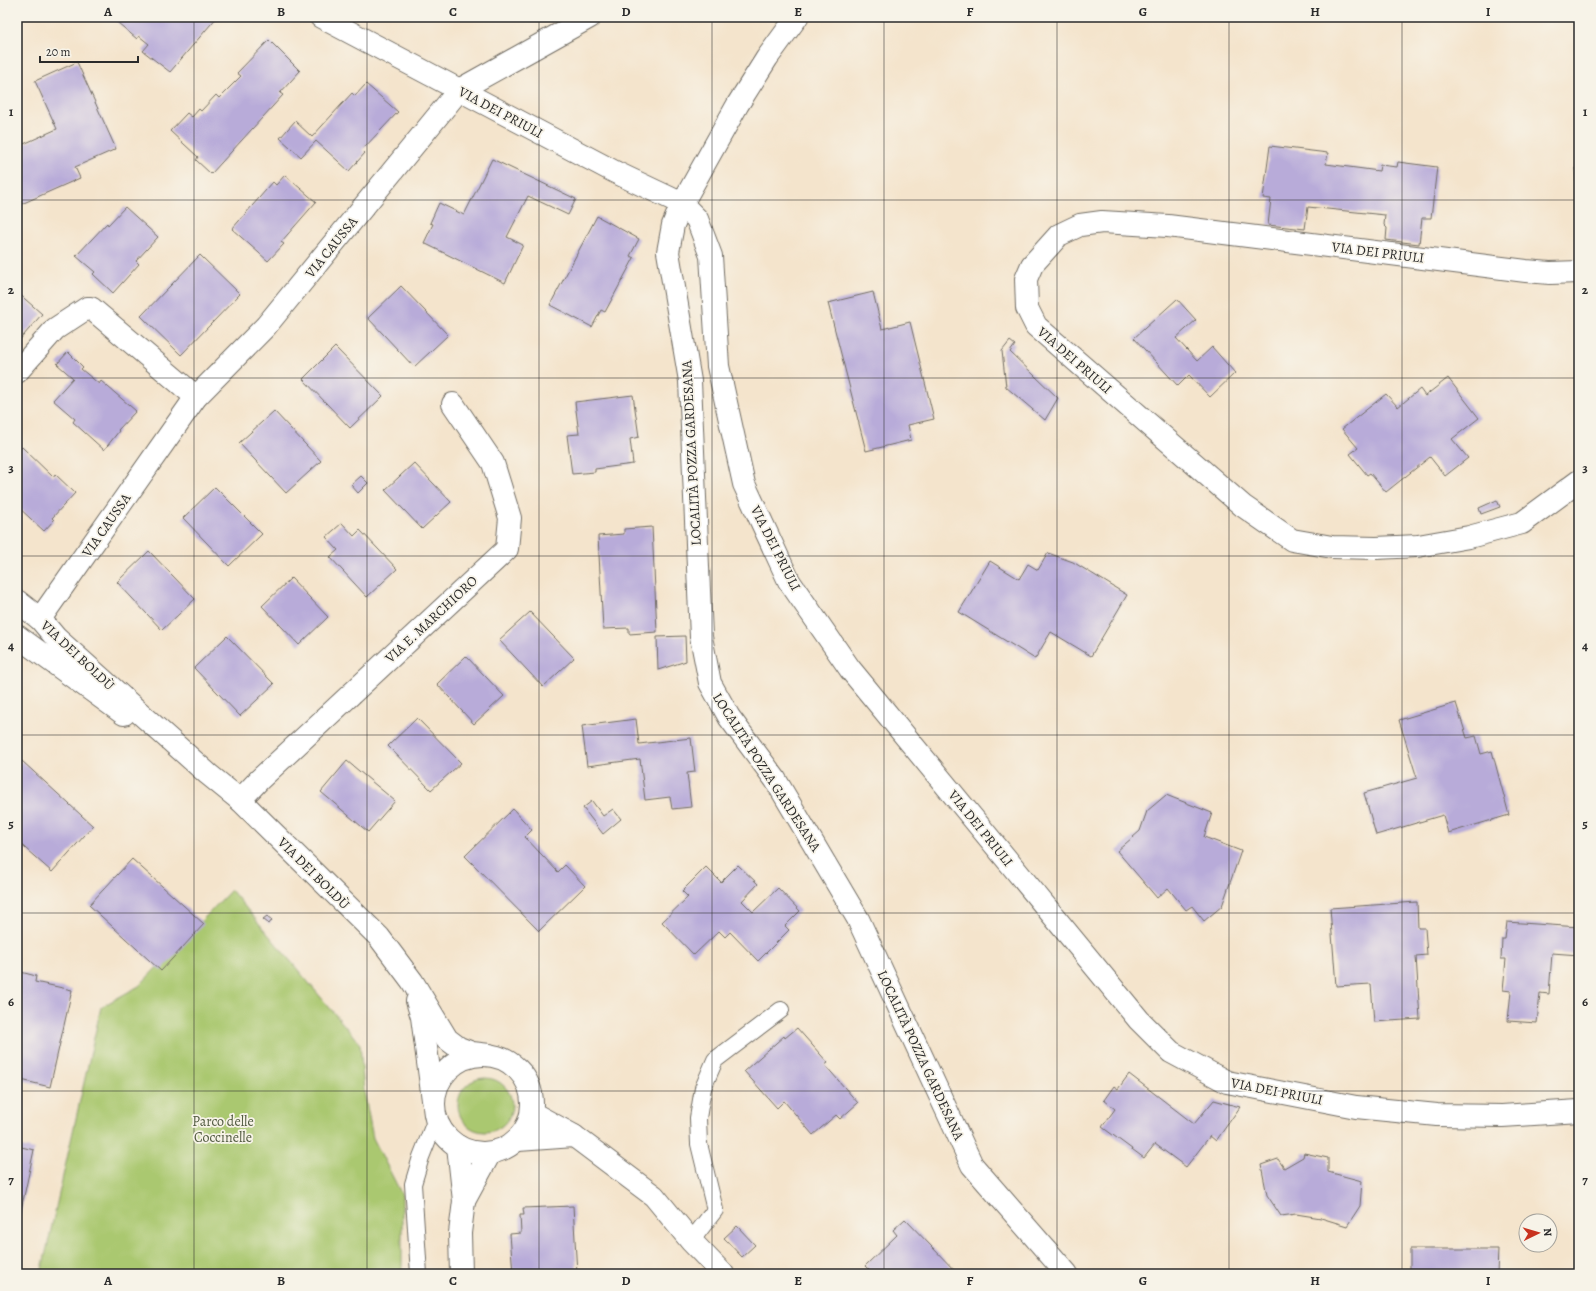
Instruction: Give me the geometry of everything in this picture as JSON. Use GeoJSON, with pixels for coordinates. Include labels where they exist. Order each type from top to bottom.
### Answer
{"type":"FeatureCollection","features":[{"type":"Feature","properties":{"kind":"street","name":"VIA DEI PRIULI"},"geometry":{"type":"LineString","coordinates":[[321,17],[614,172],[682,204],[697,219],[711,256],[718,366],[744,484],[789,581],[850,669],[1139,1020],[1171,1052],[1227,1082],[1356,1107],[1437,1116],[1502,1116],[1579,1111]]}},
{"type":"Feature","properties":{"kind":"street"},"geometry":{"type":"LineString","coordinates":[[459,90],[590,17]]}},
{"type":"Feature","properties":{"kind":"street"},"geometry":{"type":"LineString","coordinates":[[682,204],[746,91],[767,58],[797,17]]}},
{"type":"Feature","properties":{"kind":"street","name":"VIA CAUSSA"},"geometry":{"type":"LineString","coordinates":[[20,644],[40,619],[196,397],[266,326],[459,90]]}},
{"type":"Feature","properties":{"kind":"street","name":"LOCALITÀ POZZA GARDESANA"},"geometry":{"type":"LineString","coordinates":[[682,204],[673,225],[668,252],[690,381],[701,636],[710,683],[729,717],[775,779],[858,919],[972,1164],[1067,1274]]}},
{"type":"Feature","properties":{"kind":"street","name":"VIA DEI PRIULI"},"geometry":{"type":"LineString","coordinates":[[1579,272],[1550,273],[1526,271],[1168,226],[1102,222],[1080,225],[1059,235],[1032,265],[1026,279],[1027,308],[1036,326],[1243,506],[1292,540],[1332,547],[1376,548],[1418,546],[1469,537],[1522,523],[1579,481]]}},
{"type":"Feature","properties":{"kind":"street"},"geometry":{"type":"LineString","coordinates":[[17,372],[55,329],[87,308],[91,308],[196,397]]}},
{"type":"Feature","properties":{"kind":"street","name":"VIA E. MARCHIORO"},"geometry":{"type":"LineString","coordinates":[[240,800],[265,774],[507,549],[510,518],[493,463],[453,404]]}},
{"type":"Feature","properties":{"kind":"street","name":"VIA DEI BOLDÙ"},"geometry":{"type":"LineString","coordinates":[[17,601],[40,619],[56,638],[208,774],[240,800],[379,937],[412,981],[446,1039],[459,1048],[472,1053],[489,1055],[504,1060],[518,1069],[527,1082],[532,1097],[532,1113],[527,1128],[518,1140],[505,1148],[490,1153],[479,1154],[468,1151],[448,1139],[441,1129],[435,1114],[422,1018],[412,981]]}},
{"type":"Feature","properties":{"kind":"street","name":"VIA DEI BOLDÙ"},"geometry":{"type":"LineString","coordinates":[[20,644],[208,774]]}},
{"type":"Feature","properties":{"kind":"street","name":"VIA DEI BOLDÙ"},"geometry":{"type":"LineString","coordinates":[[435,1114],[434,1095],[440,1081],[449,1069],[460,1060],[475,1055],[489,1055]]}},
{"type":"Feature","properties":{"kind":"street"},"geometry":{"type":"LineString","coordinates":[[532,1113],[574,1136],[654,1196],[691,1241],[723,1274]]}},
{"type":"Feature","properties":{"kind":"street"},"geometry":{"type":"LineString","coordinates":[[518,1140],[574,1136]]}},
{"type":"Feature","properties":{"kind":"street"},"geometry":{"type":"LineString","coordinates":[[458,1146],[464,1201],[460,1234],[461,1274]]}},
{"type":"Feature","properties":{"kind":"street"},"geometry":{"type":"LineString","coordinates":[[464,1201],[490,1153]]}},
{"type":"Feature","properties":{"kind":"lane"},"geometry":{"type":"LineString","coordinates":[[691,1241],[715,1210],[699,1144],[698,1118],[703,1088],[715,1060],[781,1010]]}},
{"type":"Feature","properties":{"kind":"lane"},"geometry":{"type":"LineString","coordinates":[[419,1274],[413,1184],[435,1114]]}},
{"type":"Feature","properties":{"kind":"green space","name":"Parco delle Coccinelle"},"geometry":{"type":"Polygon","coordinates":[[[231,890],[360,1044],[364,1091],[373,1138],[402,1195],[402,1274],[41,1274],[101,1007],[139,986],[231,890]]]}},
{"type":"Feature","properties":{"kind":"green space"},"geometry":{"type":"Polygon","coordinates":[[[485,1078],[495,1080],[504,1086],[510,1095],[512,1105],[510,1115],[504,1124],[495,1130],[485,1132],[475,1130],[466,1124],[460,1115],[458,1105],[460,1095],[466,1086],[475,1080],[485,1078]]]}},
{"type":"Feature","properties":{"kind":"building"},"geometry":{"type":"Polygon","coordinates":[[[111,17],[217,17],[170,72],[143,51],[149,44],[139,36],[137,39],[111,17]]]}},
{"type":"Feature","properties":{"kind":"building"},"geometry":{"type":"Polygon","coordinates":[[[269,40],[300,71],[280,93],[283,95],[211,174],[196,160],[198,157],[170,131],[187,113],[192,117],[199,109],[201,111],[216,95],[219,98],[241,76],[237,73],[269,40]]]}},
{"type":"Feature","properties":{"kind":"building"},"geometry":{"type":"Polygon","coordinates":[[[77,62],[116,149],[75,167],[80,178],[17,206],[17,147],[57,129],[35,81],[77,62]]]}},
{"type":"Feature","properties":{"kind":"building"},"geometry":{"type":"Polygon","coordinates":[[[366,84],[398,112],[362,150],[365,153],[349,171],[316,141],[301,157],[280,138],[295,121],[312,137],[352,93],[355,96],[366,84]]]}},
{"type":"Feature","properties":{"kind":"building"},"geometry":{"type":"Polygon","coordinates":[[[1270,146],[1328,153],[1326,164],[1379,171],[1380,165],[1397,167],[1398,162],[1437,167],[1431,218],[1422,218],[1419,244],[1386,240],[1387,228],[1384,225],[1385,215],[1308,207],[1305,229],[1268,225],[1271,199],[1263,198],[1270,146]]]}},
{"type":"Feature","properties":{"kind":"building"},"geometry":{"type":"Polygon","coordinates":[[[492,159],[576,199],[568,215],[528,196],[507,237],[523,245],[505,283],[424,243],[433,224],[430,223],[439,203],[464,215],[492,159]]]}},
{"type":"Feature","properties":{"kind":"building"},"geometry":{"type":"Polygon","coordinates":[[[1579,167],[1579,208],[1578,208],[1575,168],[1579,167]]]}},
{"type":"Feature","properties":{"kind":"building"},"geometry":{"type":"Polygon","coordinates":[[[285,175],[316,202],[281,242],[284,244],[268,261],[232,229],[273,182],[276,185],[285,175]]]}},
{"type":"Feature","properties":{"kind":"building"},"geometry":{"type":"Polygon","coordinates":[[[125,207],[158,237],[136,261],[139,264],[113,293],[93,274],[95,272],[76,256],[107,223],[108,225],[125,207]]]}},
{"type":"Feature","properties":{"kind":"building"},"geometry":{"type":"Polygon","coordinates":[[[597,216],[639,239],[630,256],[634,258],[605,312],[601,310],[592,327],[550,305],[597,216]]]}},
{"type":"Feature","properties":{"kind":"building"},"geometry":{"type":"Polygon","coordinates":[[[200,255],[240,294],[181,355],[141,316],[200,255]]]}},
{"type":"Feature","properties":{"kind":"building"},"geometry":{"type":"Polygon","coordinates":[[[401,286],[448,335],[414,367],[368,318],[401,286]]]}},
{"type":"Feature","properties":{"kind":"building"},"geometry":{"type":"Polygon","coordinates":[[[17,292],[42,314],[17,343],[17,292]]]}},
{"type":"Feature","properties":{"kind":"building"},"geometry":{"type":"Polygon","coordinates":[[[873,292],[882,329],[910,322],[934,419],[908,425],[911,440],[866,451],[828,303],[873,292]]]}},
{"type":"Feature","properties":{"kind":"building"},"geometry":{"type":"Polygon","coordinates":[[[1177,299],[1196,320],[1176,338],[1197,361],[1212,347],[1235,373],[1210,397],[1189,375],[1178,386],[1134,338],[1177,299]]]}},
{"type":"Feature","properties":{"kind":"building"},"geometry":{"type":"Polygon","coordinates":[[[1010,341],[1015,345],[1010,352],[1058,398],[1045,420],[1006,387],[1002,351],[1010,341]]]}},
{"type":"Feature","properties":{"kind":"building"},"geometry":{"type":"Polygon","coordinates":[[[335,347],[383,396],[350,428],[303,379],[335,347]]]}},
{"type":"Feature","properties":{"kind":"building"},"geometry":{"type":"Polygon","coordinates":[[[68,352],[83,367],[81,369],[99,384],[101,381],[136,411],[118,430],[119,431],[104,450],[73,422],[75,419],[53,400],[73,378],[57,364],[68,352]]]}},
{"type":"Feature","properties":{"kind":"building"},"geometry":{"type":"Polygon","coordinates":[[[1448,378],[1479,418],[1452,439],[1468,458],[1445,476],[1430,457],[1386,492],[1370,473],[1367,475],[1350,454],[1358,448],[1342,429],[1386,394],[1398,407],[1420,389],[1425,396],[1448,378]]]}},
{"type":"Feature","properties":{"kind":"building"},"geometry":{"type":"Polygon","coordinates":[[[633,395],[639,437],[630,439],[633,464],[595,469],[595,472],[572,474],[567,435],[579,434],[575,402],[633,395]]]}},
{"type":"Feature","properties":{"kind":"building"},"geometry":{"type":"Polygon","coordinates":[[[274,411],[321,461],[286,493],[239,443],[274,411]]]}},
{"type":"Feature","properties":{"kind":"building"},"geometry":{"type":"Polygon","coordinates":[[[22,447],[53,477],[55,474],[75,493],[52,518],[54,520],[44,531],[17,506],[17,452],[22,447]]]}},
{"type":"Feature","properties":{"kind":"building"},"geometry":{"type":"Polygon","coordinates":[[[414,463],[451,502],[422,529],[385,490],[414,463]]]}},
{"type":"Feature","properties":{"kind":"building"},"geometry":{"type":"Polygon","coordinates":[[[361,476],[368,483],[358,493],[351,485],[361,476]]]}},
{"type":"Feature","properties":{"kind":"building"},"geometry":{"type":"Polygon","coordinates":[[[215,487],[262,534],[229,566],[183,518],[215,487]]]}},
{"type":"Feature","properties":{"kind":"building"},"geometry":{"type":"Polygon","coordinates":[[[1497,500],[1500,507],[1481,514],[1479,508],[1497,500]]]}},
{"type":"Feature","properties":{"kind":"building"},"geometry":{"type":"Polygon","coordinates":[[[342,523],[354,536],[360,530],[397,569],[367,597],[330,557],[338,550],[326,537],[342,523]]]}},
{"type":"Feature","properties":{"kind":"building"},"geometry":{"type":"Polygon","coordinates":[[[652,527],[657,632],[629,634],[629,628],[603,629],[598,536],[624,534],[624,529],[652,527]]]}},
{"type":"Feature","properties":{"kind":"building"},"geometry":{"type":"Polygon","coordinates":[[[149,551],[195,599],[162,630],[117,582],[149,551]]]}},
{"type":"Feature","properties":{"kind":"building"},"geometry":{"type":"Polygon","coordinates":[[[1048,553],[1073,562],[1127,595],[1091,656],[1051,632],[1035,659],[959,612],[990,561],[1019,579],[1028,564],[1038,570],[1048,553]]]}},
{"type":"Feature","properties":{"kind":"building"},"geometry":{"type":"Polygon","coordinates":[[[291,578],[328,617],[299,645],[262,606],[291,578]]]}},
{"type":"Feature","properties":{"kind":"building"},"geometry":{"type":"Polygon","coordinates":[[[530,612],[574,658],[543,687],[499,640],[530,612]]]}},
{"type":"Feature","properties":{"kind":"building"},"geometry":{"type":"Polygon","coordinates":[[[227,636],[274,684],[240,716],[194,668],[227,636]]]}},
{"type":"Feature","properties":{"kind":"building"},"geometry":{"type":"Polygon","coordinates":[[[685,636],[686,661],[658,670],[657,637],[685,636]]]}},
{"type":"Feature","properties":{"kind":"building"},"geometry":{"type":"Polygon","coordinates":[[[466,656],[504,696],[474,724],[437,684],[466,656]]]}},
{"type":"Feature","properties":{"kind":"building"},"geometry":{"type":"Polygon","coordinates":[[[1456,703],[1467,738],[1476,736],[1481,754],[1492,751],[1509,815],[1448,833],[1443,815],[1376,835],[1364,793],[1417,778],[1399,720],[1456,703]]]}},
{"type":"Feature","properties":{"kind":"building"},"geometry":{"type":"Polygon","coordinates":[[[417,718],[461,763],[431,790],[388,746],[417,718]]]}},
{"type":"Feature","properties":{"kind":"building"},"geometry":{"type":"Polygon","coordinates":[[[636,719],[639,744],[691,738],[695,772],[687,773],[691,807],[672,809],[670,797],[645,800],[640,759],[587,766],[582,726],[636,719]]]}},
{"type":"Feature","properties":{"kind":"building"},"geometry":{"type":"Polygon","coordinates":[[[22,761],[93,826],[52,872],[17,841],[17,767],[22,761]]]}},
{"type":"Feature","properties":{"kind":"building"},"geometry":{"type":"Polygon","coordinates":[[[347,761],[395,801],[368,832],[321,792],[347,761]]]}},
{"type":"Feature","properties":{"kind":"building"},"geometry":{"type":"Polygon","coordinates":[[[1166,795],[1212,813],[1204,837],[1241,851],[1222,906],[1204,921],[1192,906],[1186,910],[1168,888],[1157,898],[1117,851],[1140,831],[1147,811],[1166,795]]]}},
{"type":"Feature","properties":{"kind":"building"},"geometry":{"type":"Polygon","coordinates":[[[592,801],[603,816],[613,809],[621,819],[603,834],[583,808],[592,801]]]}},
{"type":"Feature","properties":{"kind":"building"},"geometry":{"type":"Polygon","coordinates":[[[513,809],[532,830],[525,837],[558,872],[565,865],[585,886],[539,931],[465,856],[513,809]]]}},
{"type":"Feature","properties":{"kind":"building"},"geometry":{"type":"Polygon","coordinates":[[[132,859],[204,924],[161,971],[89,905],[132,859]]]}},
{"type":"Feature","properties":{"kind":"building"},"geometry":{"type":"Polygon","coordinates":[[[738,865],[758,884],[742,901],[753,912],[778,888],[800,911],[785,926],[789,930],[758,961],[730,932],[725,937],[719,931],[694,955],[662,922],[688,897],[682,891],[706,867],[721,882],[738,865]]]}},
{"type":"Feature","properties":{"kind":"building"},"geometry":{"type":"Polygon","coordinates":[[[1417,902],[1418,928],[1425,928],[1427,955],[1416,956],[1420,1019],[1374,1022],[1371,984],[1336,986],[1330,908],[1417,902]]]}},
{"type":"Feature","properties":{"kind":"building"},"geometry":{"type":"Polygon","coordinates":[[[267,916],[272,920],[269,924],[263,919],[267,916]]]}},
{"type":"Feature","properties":{"kind":"building"},"geometry":{"type":"Polygon","coordinates":[[[1507,922],[1579,927],[1579,955],[1552,953],[1549,994],[1540,993],[1537,1023],[1508,1021],[1511,991],[1503,990],[1506,959],[1501,959],[1502,939],[1505,939],[1507,922]]]}},
{"type":"Feature","properties":{"kind":"building"},"geometry":{"type":"Polygon","coordinates":[[[17,971],[36,976],[35,982],[72,990],[50,1087],[17,1079],[17,971]]]}},
{"type":"Feature","properties":{"kind":"building"},"geometry":{"type":"Polygon","coordinates":[[[797,1028],[828,1063],[825,1065],[858,1103],[840,1119],[836,1115],[813,1135],[784,1101],[777,1108],[744,1071],[784,1036],[785,1038],[797,1028]]]}},
{"type":"Feature","properties":{"kind":"building"},"geometry":{"type":"Polygon","coordinates":[[[1129,1074],[1194,1124],[1214,1100],[1240,1107],[1216,1141],[1210,1136],[1186,1167],[1155,1144],[1144,1158],[1102,1127],[1115,1109],[1104,1100],[1114,1086],[1118,1089],[1129,1074]]]}},
{"type":"Feature","properties":{"kind":"building"},"geometry":{"type":"Polygon","coordinates":[[[17,1146],[34,1150],[18,1224],[17,1224],[17,1146]]]}},
{"type":"Feature","properties":{"kind":"building"},"geometry":{"type":"Polygon","coordinates":[[[1304,1153],[1328,1158],[1328,1172],[1362,1181],[1360,1206],[1347,1226],[1321,1218],[1296,1214],[1281,1216],[1267,1195],[1261,1165],[1278,1159],[1284,1168],[1303,1157],[1304,1153]]]}},
{"type":"Feature","properties":{"kind":"building"},"geometry":{"type":"Polygon","coordinates":[[[573,1206],[577,1273],[513,1274],[510,1234],[521,1233],[520,1215],[524,1215],[523,1208],[573,1206]]]}},
{"type":"Feature","properties":{"kind":"building"},"geometry":{"type":"Polygon","coordinates":[[[905,1219],[958,1274],[873,1274],[865,1266],[897,1235],[893,1230],[905,1219]]]}},
{"type":"Feature","properties":{"kind":"building"},"geometry":{"type":"Polygon","coordinates":[[[737,1226],[755,1245],[742,1257],[724,1238],[737,1226]]]}},
{"type":"Feature","properties":{"kind":"building"},"geometry":{"type":"Polygon","coordinates":[[[1410,1249],[1498,1249],[1497,1274],[1410,1274],[1410,1249]]]}}]}
